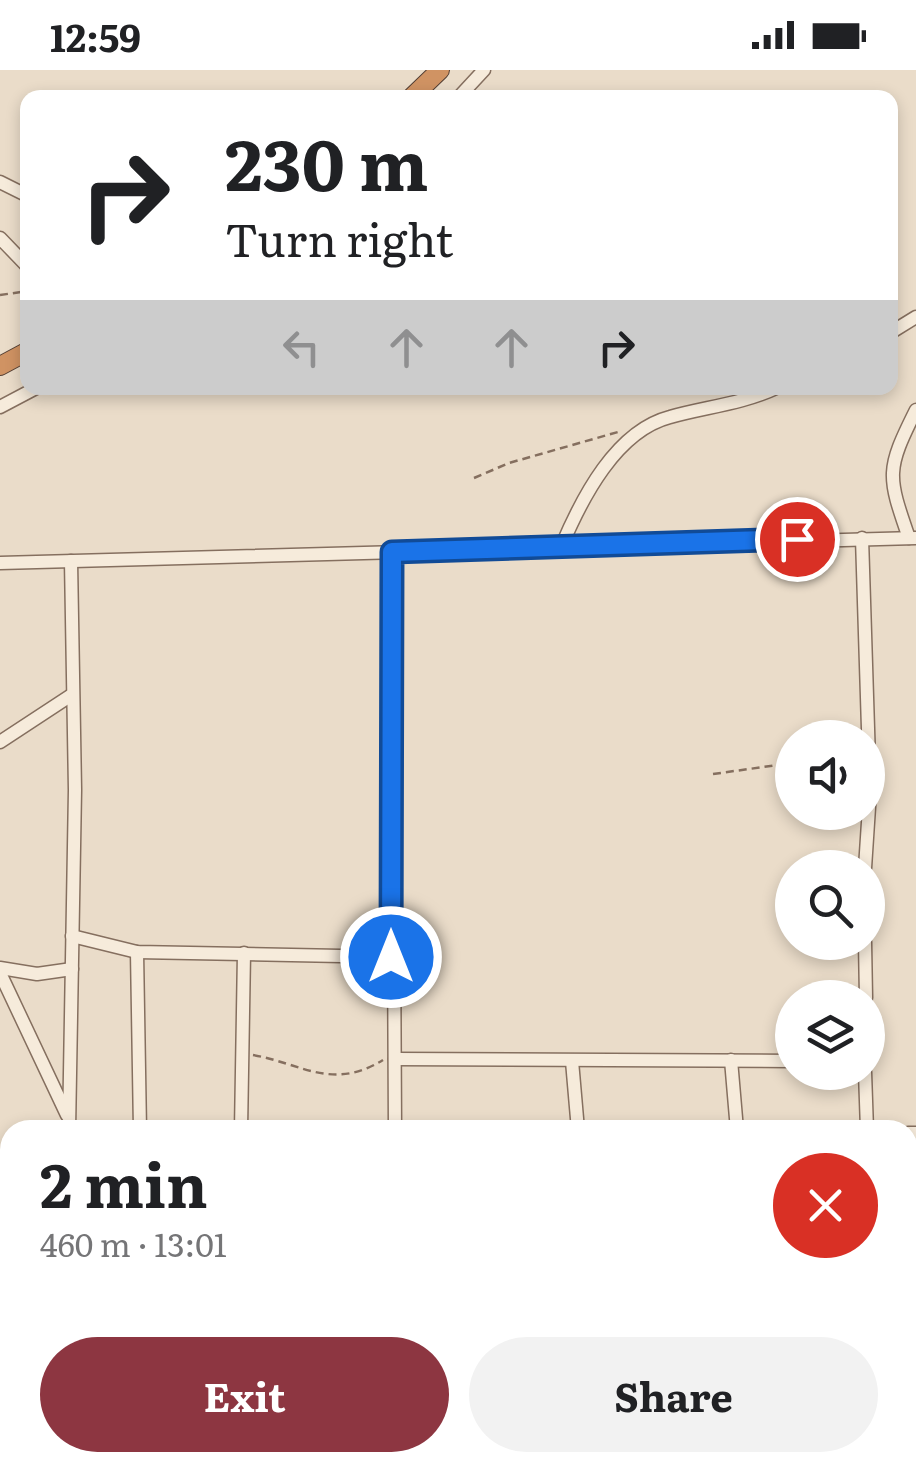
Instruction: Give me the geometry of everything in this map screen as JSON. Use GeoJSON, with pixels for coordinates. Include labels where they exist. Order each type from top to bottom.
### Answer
{"type":"FeatureCollection","features":[{"type":"Feature","properties":{"kind":"highway"},"geometry":{"type":"LineString","coordinates":[[419,90],[440,70]]}},
{"type":"Feature","properties":{"kind":"street"},"geometry":{"type":"LineString","coordinates":[[465,90],[484,70]]}},
{"type":"Feature","properties":{"kind":"street"},"geometry":{"type":"LineString","coordinates":[[0,238],[20,259]]}},
{"type":"Feature","properties":{"kind":"street"},"geometry":{"type":"LineString","coordinates":[[0,407],[23,395]]}},
{"type":"Feature","properties":{"kind":"street"},"geometry":{"type":"LineString","coordinates":[[562,545],[588,493],[639,431],[669,417],[750,395]]}},
{"type":"Feature","properties":{"kind":"street"},"geometry":{"type":"LineString","coordinates":[[0,563],[913,538],[890,476],[897,446],[916,410]]}},
{"type":"Feature","properties":{"kind":"street"},"geometry":{"type":"LineString","coordinates":[[862,538],[870,792],[866,850]]}},
{"type":"Feature","properties":{"kind":"street"},"geometry":{"type":"LineString","coordinates":[[392,552],[394,1120]]}},
{"type":"Feature","properties":{"kind":"street"},"geometry":{"type":"LineString","coordinates":[[69,1120],[74,790],[70,562]]}},
{"type":"Feature","properties":{"kind":"street"},"geometry":{"type":"LineString","coordinates":[[0,742],[70,696]]}},
{"type":"Feature","properties":{"kind":"street"},"geometry":{"type":"LineString","coordinates":[[72,936],[137,952],[391,957]]}},
{"type":"Feature","properties":{"kind":"street"},"geometry":{"type":"LineString","coordinates":[[137,952],[140,1120]]}},
{"type":"Feature","properties":{"kind":"street"},"geometry":{"type":"LineString","coordinates":[[241,1120],[244,953]]}},
{"type":"Feature","properties":{"kind":"street"},"geometry":{"type":"LineString","coordinates":[[0,970],[38,974],[72,969]]}},
{"type":"Feature","properties":{"kind":"street"},"geometry":{"type":"LineString","coordinates":[[0,970],[67,1120]]}},
{"type":"Feature","properties":{"kind":"street"},"geometry":{"type":"LineString","coordinates":[[395,1056],[775,1061]]}},
{"type":"Feature","properties":{"kind":"street"},"geometry":{"type":"LineString","coordinates":[[731,1060],[736,1120]]}},
{"type":"Feature","properties":{"kind":"street"},"geometry":{"type":"LineString","coordinates":[[572,1061],[577,1120]]}},
{"type":"Feature","properties":{"kind":"street"},"geometry":{"type":"LineString","coordinates":[[866,1090],[867,1120]]}},
{"type":"Feature","properties":{"kind":"path"},"geometry":{"type":"LineString","coordinates":[[474,478],[570,444],[639,431]]}},
{"type":"Feature","properties":{"kind":"path"},"geometry":{"type":"LineString","coordinates":[[712,774],[775,765]]}},
{"type":"Feature","properties":{"kind":"path"},"geometry":{"type":"LineString","coordinates":[[242,1053],[282,1060],[297,1071],[353,1074],[395,1056]]}},
{"type":"Feature","properties":{"kind":"route"},"geometry":{"type":"LineString","coordinates":[[391,957],[392,552],[797,539]]}}]}
